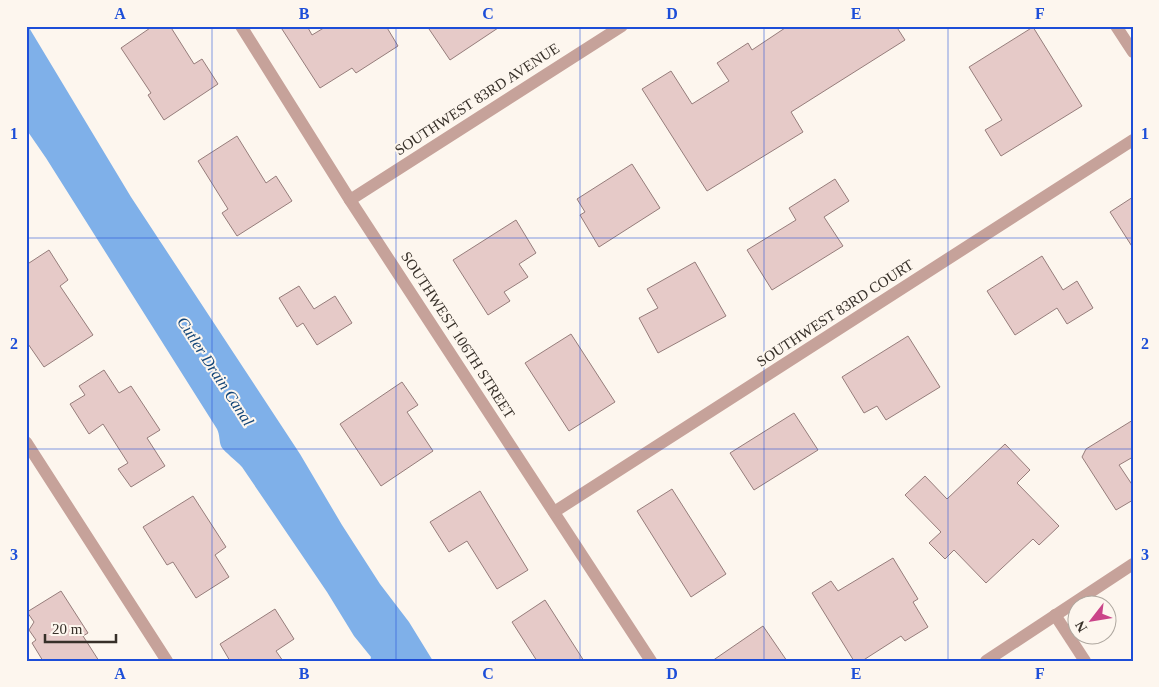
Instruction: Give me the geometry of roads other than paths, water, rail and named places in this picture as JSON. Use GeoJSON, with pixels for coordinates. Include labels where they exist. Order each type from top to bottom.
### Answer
{"type":"FeatureCollection","features":[{"type":"Feature","properties":{"kind":"street","name":"SOUTHWEST 106TH STREET"},"geometry":{"type":"LineString","coordinates":[[241,26],[350,200],[651,661]]}},
{"type":"Feature","properties":{"kind":"street","name":"SOUTHWEST 83RD AVENUE"},"geometry":{"type":"LineString","coordinates":[[350,200],[622,26]]}},
{"type":"Feature","properties":{"kind":"street"},"geometry":{"type":"LineString","coordinates":[[1116,26],[1133,52]]}},
{"type":"Feature","properties":{"kind":"street","name":"SOUTHWEST 83RD COURT"},"geometry":{"type":"LineString","coordinates":[[554,512],[1133,140]]}},
{"type":"Feature","properties":{"kind":"street"},"geometry":{"type":"LineString","coordinates":[[26,442],[167,661]]}},
{"type":"Feature","properties":{"kind":"street"},"geometry":{"type":"LineString","coordinates":[[986,661],[1133,564]]}},
{"type":"Feature","properties":{"kind":"street"},"geometry":{"type":"LineString","coordinates":[[1055,615],[1085,661]]}},
{"type":"Feature","properties":{"kind":"water","name":"Cutler Drain Canal"},"geometry":{"type":"Polygon","coordinates":[[[26,26],[28,26],[131,197],[300,454],[380,584],[409,622],[433,661],[370,661],[371,657],[354,636],[327,592],[242,467],[222,448],[217,429],[26,129],[26,26]]]}}]}
